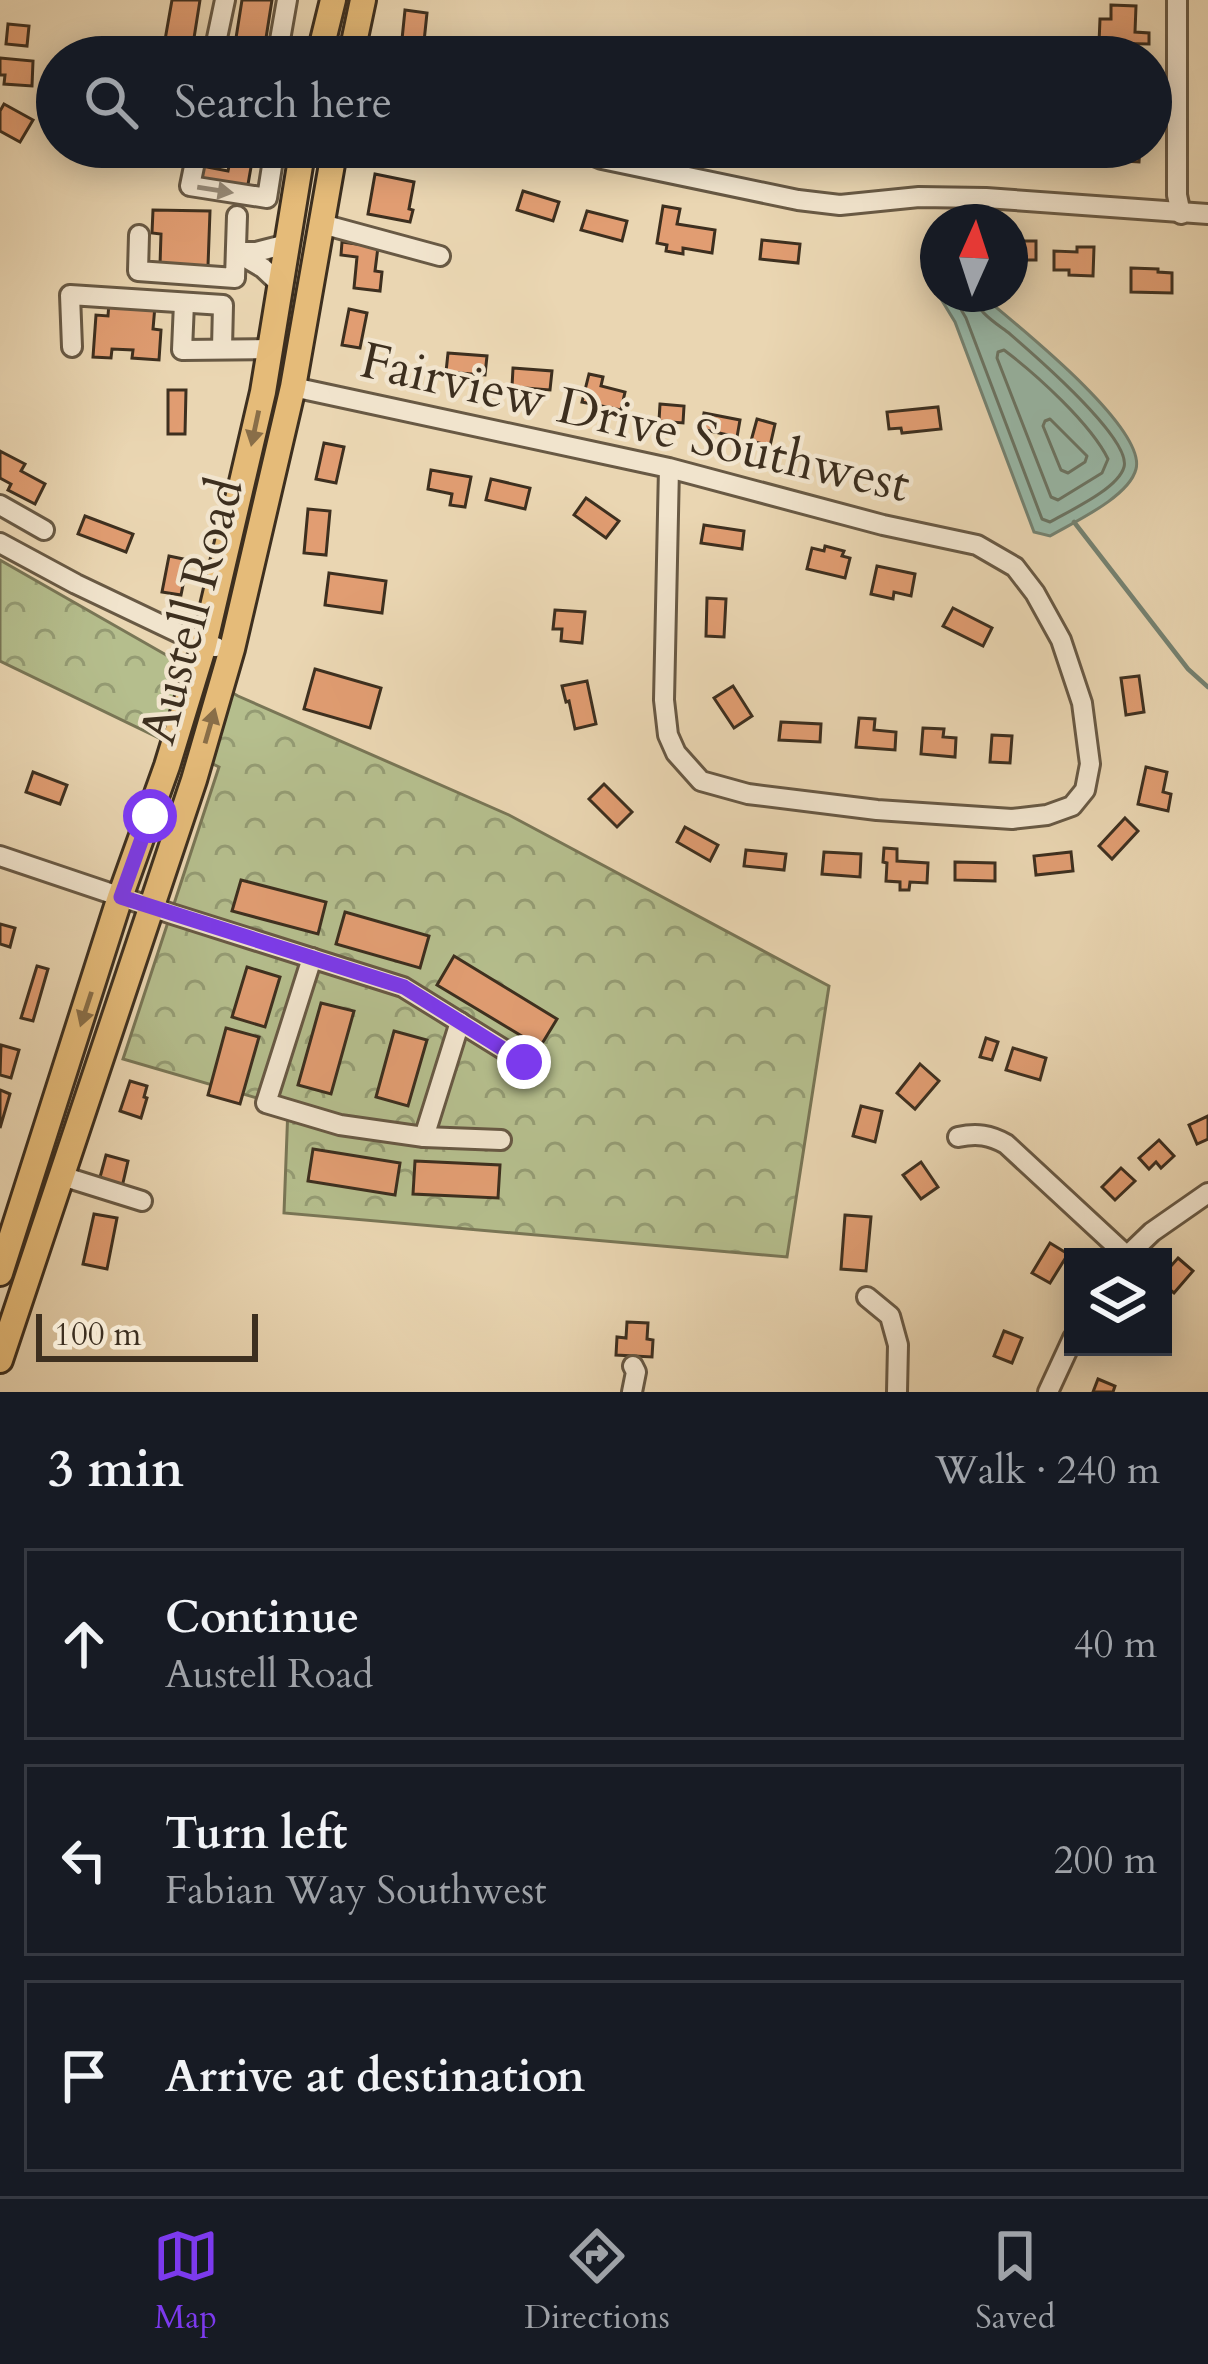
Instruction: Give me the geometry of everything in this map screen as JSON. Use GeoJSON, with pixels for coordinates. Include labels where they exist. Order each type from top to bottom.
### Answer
{"type":"FeatureCollection","features":[{"type":"Feature","properties":{"kind":"main road"},"geometry":{"type":"LineString","coordinates":[[324,36],[332,0]]}},
{"type":"Feature","properties":{"kind":"main road"},"geometry":{"type":"LineString","coordinates":[[355,36],[363,0]]}},
{"type":"Feature","properties":{"kind":"main road","name":"Austell Road"},"geometry":{"type":"LineString","coordinates":[[0,1273],[202,652],[268,357],[300,168]]}},
{"type":"Feature","properties":{"kind":"main road","name":"Austell Road"},"geometry":{"type":"LineString","coordinates":[[0,1360],[152,908],[229,661],[293,387],[331,168]]}},
{"type":"Feature","properties":{"kind":"street"},"geometry":{"type":"LineString","coordinates":[[217,36],[225,0]]}},
{"type":"Feature","properties":{"kind":"street"},"geometry":{"type":"LineString","coordinates":[[280,36],[287,0]]}},
{"type":"Feature","properties":{"kind":"street"},"geometry":{"type":"LineString","coordinates":[[1177,0],[1177,195],[1181,214]]}},
{"type":"Feature","properties":{"kind":"street"},"geometry":{"type":"LineString","coordinates":[[193,168],[190,186],[267,198],[272,168]]}},
{"type":"Feature","properties":{"kind":"street"},"geometry":{"type":"LineString","coordinates":[[645,168],[840,205],[919,197],[986,198],[1208,214]]}},
{"type":"Feature","properties":{"kind":"street"},"geometry":{"type":"LineString","coordinates":[[269,185],[296,191]]}},
{"type":"Feature","properties":{"kind":"street"},"geometry":{"type":"LineString","coordinates":[[139,235],[138,271],[235,278],[237,216]]}},
{"type":"Feature","properties":{"kind":"street"},"geometry":{"type":"LineString","coordinates":[[322,224],[440,256]]}},
{"type":"Feature","properties":{"kind":"street"},"geometry":{"type":"LineString","coordinates":[[236,252],[287,244]]}},
{"type":"Feature","properties":{"kind":"street"},"geometry":{"type":"LineString","coordinates":[[236,252],[280,284]]}},
{"type":"Feature","properties":{"kind":"street"},"geometry":{"type":"LineString","coordinates":[[72,347],[70,295],[223,305],[222,348]]}},
{"type":"Feature","properties":{"kind":"street"},"geometry":{"type":"LineString","coordinates":[[184,303],[182,350],[222,348],[268,357]]}},
{"type":"Feature","properties":{"kind":"street","name":"Fairview Drive Southwest"},"geometry":{"type":"LineString","coordinates":[[293,387],[670,468],[977,545],[1015,567],[1061,640],[1082,703],[1090,764],[1085,790],[1072,806],[1012,819],[877,810],[748,794],[701,781],[676,753],[668,735],[664,700],[670,468]]}},
{"type":"Feature","properties":{"kind":"street"},"geometry":{"type":"LineString","coordinates":[[0,506],[44,530]]}},
{"type":"Feature","properties":{"kind":"street"},"geometry":{"type":"LineString","coordinates":[[0,543],[202,652],[229,661]]}},
{"type":"Feature","properties":{"kind":"street"},"geometry":{"type":"LineString","coordinates":[[0,856],[404,987],[524,1062]]}},
{"type":"Feature","properties":{"kind":"street"},"geometry":{"type":"LineString","coordinates":[[312,958],[266,1103],[340,1125],[424,1137],[501,1140]]}},
{"type":"Feature","properties":{"kind":"street"},"geometry":{"type":"LineString","coordinates":[[424,1137],[460,1022]]}},
{"type":"Feature","properties":{"kind":"street"},"geometry":{"type":"LineString","coordinates":[[958,1137],[993,1136],[1006,1144],[1117,1248]]}},
{"type":"Feature","properties":{"kind":"street"},"geometry":{"type":"LineString","coordinates":[[62,1176],[142,1201]]}},
{"type":"Feature","properties":{"kind":"street"},"geometry":{"type":"LineString","coordinates":[[1135,1248],[1208,1193]]}},
{"type":"Feature","properties":{"kind":"street"},"geometry":{"type":"LineString","coordinates":[[867,1297],[890,1316],[898,1345],[897,1392]]}},
{"type":"Feature","properties":{"kind":"street"},"geometry":{"type":"LineString","coordinates":[[1048,1392],[1065,1356]]}},
{"type":"Feature","properties":{"kind":"street"},"geometry":{"type":"LineString","coordinates":[[632,1392],[637,1372],[633,1366]]}},
{"type":"Feature","properties":{"kind":"green space"},"geometry":{"type":"Polygon","coordinates":[[[0,560],[238,696],[509,815],[829,986],[787,1257],[284,1213],[288,1107],[123,1059],[219,767],[0,661],[0,560]]]}},
{"type":"Feature","properties":{"kind":"water"},"geometry":{"type":"Polygon","coordinates":[[[949,312],[1001,312],[1074,376],[1121,428],[1134,451],[1136,469],[1123,489],[1050,536],[1034,532],[949,312]]]}},
{"type":"Feature","properties":{"kind":"building"},"geometry":{"type":"Polygon","coordinates":[[[172,0],[200,0],[194,36],[166,36],[172,0]]]}},
{"type":"Feature","properties":{"kind":"building"},"geometry":{"type":"Polygon","coordinates":[[[242,0],[272,0],[266,36],[236,36],[242,0]]]}},
{"type":"Feature","properties":{"kind":"building"},"geometry":{"type":"Polygon","coordinates":[[[1111,5],[1136,6],[1135,32],[1149,36],[1099,36],[1100,19],[1111,19],[1111,5]]]}},
{"type":"Feature","properties":{"kind":"building"},"geometry":{"type":"Polygon","coordinates":[[[405,10],[427,13],[425,36],[402,36],[405,10]]]}},
{"type":"Feature","properties":{"kind":"building"},"geometry":{"type":"Polygon","coordinates":[[[8,24],[29,26],[27,46],[6,44],[8,24]]]}},
{"type":"Feature","properties":{"kind":"building"},"geometry":{"type":"Polygon","coordinates":[[[0,58],[33,61],[32,86],[4,84],[0,58]]]}},
{"type":"Feature","properties":{"kind":"building"},"geometry":{"type":"Polygon","coordinates":[[[4,104],[33,120],[20,142],[0,131],[4,104]]]}},
{"type":"Feature","properties":{"kind":"building"},"geometry":{"type":"Polygon","coordinates":[[[202,168],[251,168],[247,190],[200,182],[202,168]]]}},
{"type":"Feature","properties":{"kind":"building"},"geometry":{"type":"Polygon","coordinates":[[[375,174],[414,182],[410,222],[368,214],[375,174]]]}},
{"type":"Feature","properties":{"kind":"building"},"geometry":{"type":"Polygon","coordinates":[[[523,191],[559,202],[553,221],[517,210],[523,191]]]}},
{"type":"Feature","properties":{"kind":"building"},"geometry":{"type":"Polygon","coordinates":[[[663,206],[680,209],[677,224],[715,230],[712,253],[683,248],[683,254],[666,251],[667,245],[657,243],[663,206]]]}},
{"type":"Feature","properties":{"kind":"building"},"geometry":{"type":"Polygon","coordinates":[[[153,210],[210,211],[208,266],[160,265],[161,234],[152,233],[153,210]]]}},
{"type":"Feature","properties":{"kind":"building"},"geometry":{"type":"Polygon","coordinates":[[[587,211],[627,221],[622,241],[581,230],[587,211]]]}},
{"type":"Feature","properties":{"kind":"building"},"geometry":{"type":"Polygon","coordinates":[[[762,240],[800,244],[798,263],[760,259],[762,240]]]}},
{"type":"Feature","properties":{"kind":"building"},"geometry":{"type":"Polygon","coordinates":[[[1028,241],[1036,241],[1036,260],[1028,260],[1028,241]]]}},
{"type":"Feature","properties":{"kind":"building"},"geometry":{"type":"Polygon","coordinates":[[[342,242],[378,247],[375,271],[382,272],[380,291],[354,288],[357,257],[341,255],[342,242]]]}},
{"type":"Feature","properties":{"kind":"building"},"geometry":{"type":"Polygon","coordinates":[[[1077,247],[1094,247],[1093,276],[1054,270],[1054,251],[1077,252],[1077,247]]]}},
{"type":"Feature","properties":{"kind":"building"},"geometry":{"type":"Polygon","coordinates":[[[1131,268],[1172,273],[1172,293],[1131,292],[1131,268]]]}},
{"type":"Feature","properties":{"kind":"building"},"geometry":{"type":"Polygon","coordinates":[[[109,303],[155,306],[153,329],[161,330],[159,360],[132,358],[133,350],[112,349],[111,358],[93,357],[96,315],[108,316],[109,303]]]}},
{"type":"Feature","properties":{"kind":"building"},"geometry":{"type":"Polygon","coordinates":[[[349,309],[367,313],[360,348],[342,345],[349,309]]]}},
{"type":"Feature","properties":{"kind":"building"},"geometry":{"type":"Polygon","coordinates":[[[448,353],[487,356],[485,375],[446,372],[448,353]]]}},
{"type":"Feature","properties":{"kind":"building"},"geometry":{"type":"Polygon","coordinates":[[[513,368],[552,371],[550,390],[512,387],[513,368]]]}},
{"type":"Feature","properties":{"kind":"building"},"geometry":{"type":"Polygon","coordinates":[[[589,374],[603,377],[601,386],[625,392],[621,410],[582,402],[589,374]]]}},
{"type":"Feature","properties":{"kind":"building"},"geometry":{"type":"Polygon","coordinates":[[[168,390],[186,390],[185,434],[168,434],[168,390]]]}},
{"type":"Feature","properties":{"kind":"building"},"geometry":{"type":"Polygon","coordinates":[[[660,404],[684,406],[683,423],[659,421],[660,404]]]}},
{"type":"Feature","properties":{"kind":"building"},"geometry":{"type":"Polygon","coordinates":[[[938,407],[941,429],[902,433],[901,428],[889,429],[887,412],[938,407]]]}},
{"type":"Feature","properties":{"kind":"building"},"geometry":{"type":"Polygon","coordinates":[[[704,413],[740,420],[737,437],[701,429],[704,413]]]}},
{"type":"Feature","properties":{"kind":"building"},"geometry":{"type":"Polygon","coordinates":[[[757,419],[775,424],[770,446],[751,441],[757,419]]]}},
{"type":"Feature","properties":{"kind":"building"},"geometry":{"type":"Polygon","coordinates":[[[324,443],[344,447],[336,483],[316,479],[324,443]]]}},
{"type":"Feature","properties":{"kind":"building"},"geometry":{"type":"Polygon","coordinates":[[[0,451],[25,464],[21,471],[45,484],[35,504],[8,490],[11,484],[0,478],[0,451]]]}},
{"type":"Feature","properties":{"kind":"building"},"geometry":{"type":"Polygon","coordinates":[[[431,470],[471,477],[465,507],[450,505],[452,494],[428,489],[431,470]]]}},
{"type":"Feature","properties":{"kind":"building"},"geometry":{"type":"Polygon","coordinates":[[[491,479],[530,488],[525,509],[486,500],[491,479]]]}},
{"type":"Feature","properties":{"kind":"building"},"geometry":{"type":"Polygon","coordinates":[[[586,498],[619,521],[606,538],[574,515],[586,498]]]}},
{"type":"Feature","properties":{"kind":"building"},"geometry":{"type":"Polygon","coordinates":[[[308,509],[330,511],[326,555],[304,553],[308,509]]]}},
{"type":"Feature","properties":{"kind":"building"},"geometry":{"type":"Polygon","coordinates":[[[85,516],[133,534],[126,552],[78,534],[85,516]]]}},
{"type":"Feature","properties":{"kind":"building"},"geometry":{"type":"Polygon","coordinates":[[[704,525],[744,531],[742,549],[701,543],[704,525]]]}},
{"type":"Feature","properties":{"kind":"building"},"geometry":{"type":"Polygon","coordinates":[[[825,546],[844,551],[842,556],[850,558],[845,578],[807,569],[812,548],[824,551],[825,546]]]}},
{"type":"Feature","properties":{"kind":"building"},"geometry":{"type":"Polygon","coordinates":[[[169,556],[188,560],[181,595],[162,592],[169,556]]]}},
{"type":"Feature","properties":{"kind":"building"},"geometry":{"type":"Polygon","coordinates":[[[877,566],[915,574],[911,596],[894,592],[893,599],[871,594],[877,566]]]}},
{"type":"Feature","properties":{"kind":"building"},"geometry":{"type":"Polygon","coordinates":[[[329,573],[386,581],[382,613],[325,605],[329,573]]]}},
{"type":"Feature","properties":{"kind":"building"},"geometry":{"type":"Polygon","coordinates":[[[707,598],[726,599],[724,637],[706,636],[707,598]]]}},
{"type":"Feature","properties":{"kind":"building"},"geometry":{"type":"Polygon","coordinates":[[[953,608],[992,628],[983,646],[943,626],[953,608]]]}},
{"type":"Feature","properties":{"kind":"building"},"geometry":{"type":"Polygon","coordinates":[[[555,610],[585,612],[582,643],[561,641],[562,629],[553,629],[555,610]]]}},
{"type":"Feature","properties":{"kind":"building"},"geometry":{"type":"Polygon","coordinates":[[[315,669],[381,688],[370,728],[304,709],[315,669]]]}},
{"type":"Feature","properties":{"kind":"building"},"geometry":{"type":"Polygon","coordinates":[[[1139,676],[1144,712],[1126,715],[1121,678],[1139,676]]]}},
{"type":"Feature","properties":{"kind":"building"},"geometry":{"type":"Polygon","coordinates":[[[587,681],[596,724],[575,729],[562,686],[587,681]]]}},
{"type":"Feature","properties":{"kind":"building"},"geometry":{"type":"Polygon","coordinates":[[[733,686],[752,716],[734,728],[714,698],[733,686]]]}},
{"type":"Feature","properties":{"kind":"building"},"geometry":{"type":"Polygon","coordinates":[[[859,718],[875,719],[874,730],[896,732],[895,750],[856,747],[859,718]]]}},
{"type":"Feature","properties":{"kind":"building"},"geometry":{"type":"Polygon","coordinates":[[[781,722],[821,724],[820,742],[779,740],[781,722]]]}},
{"type":"Feature","properties":{"kind":"building"},"geometry":{"type":"Polygon","coordinates":[[[923,728],[944,729],[943,737],[956,738],[955,757],[921,754],[923,728]]]}},
{"type":"Feature","properties":{"kind":"building"},"geometry":{"type":"Polygon","coordinates":[[[992,735],[1012,736],[1010,763],[990,762],[992,735]]]}},
{"type":"Feature","properties":{"kind":"building"},"geometry":{"type":"Polygon","coordinates":[[[1146,767],[1167,772],[1163,792],[1171,794],[1168,811],[1138,804],[1146,767]]]}},
{"type":"Feature","properties":{"kind":"building"},"geometry":{"type":"Polygon","coordinates":[[[33,772],[67,785],[60,804],[26,792],[33,772]]]}},
{"type":"Feature","properties":{"kind":"building"},"geometry":{"type":"Polygon","coordinates":[[[604,784],[632,812],[617,827],[589,799],[604,784]]]}},
{"type":"Feature","properties":{"kind":"building"},"geometry":{"type":"Polygon","coordinates":[[[1125,818],[1138,831],[1112,859],[1099,846],[1125,818]]]}},
{"type":"Feature","properties":{"kind":"building"},"geometry":{"type":"Polygon","coordinates":[[[685,827],[718,845],[710,861],[677,842],[685,827]]]}},
{"type":"Feature","properties":{"kind":"building"},"geometry":{"type":"Polygon","coordinates":[[[884,848],[897,849],[897,861],[928,863],[927,883],[910,882],[909,890],[900,890],[900,882],[886,881],[884,848]]]}},
{"type":"Feature","properties":{"kind":"building"},"geometry":{"type":"Polygon","coordinates":[[[746,850],[786,854],[784,870],[744,866],[746,850]]]}},
{"type":"Feature","properties":{"kind":"building"},"geometry":{"type":"Polygon","coordinates":[[[824,852],[861,854],[860,877],[822,874],[824,852]]]}},
{"type":"Feature","properties":{"kind":"building"},"geometry":{"type":"Polygon","coordinates":[[[1071,852],[1073,871],[1036,875],[1034,856],[1071,852]]]}},
{"type":"Feature","properties":{"kind":"building"},"geometry":{"type":"Polygon","coordinates":[[[955,862],[995,863],[995,881],[955,880],[955,862]]]}},
{"type":"Feature","properties":{"kind":"building"},"geometry":{"type":"Polygon","coordinates":[[[241,880],[326,902],[318,934],[232,911],[241,880]]]}},
{"type":"Feature","properties":{"kind":"building"},"geometry":{"type":"Polygon","coordinates":[[[345,912],[429,936],[420,968],[336,944],[345,912]]]}},
{"type":"Feature","properties":{"kind":"building"},"geometry":{"type":"Polygon","coordinates":[[[0,924],[15,928],[10,947],[0,944],[0,924]]]}},
{"type":"Feature","properties":{"kind":"building"},"geometry":{"type":"Polygon","coordinates":[[[454,956],[557,1019],[540,1047],[437,985],[454,956]]]}},
{"type":"Feature","properties":{"kind":"building"},"geometry":{"type":"Polygon","coordinates":[[[37,966],[48,969],[33,1021],[21,1018],[37,966]]]}},
{"type":"Feature","properties":{"kind":"building"},"geometry":{"type":"Polygon","coordinates":[[[247,967],[280,977],[265,1027],[232,1017],[247,967]]]}},
{"type":"Feature","properties":{"kind":"building"},"geometry":{"type":"Polygon","coordinates":[[[321,1003],[354,1011],[331,1094],[298,1085],[321,1003]]]}},
{"type":"Feature","properties":{"kind":"building"},"geometry":{"type":"Polygon","coordinates":[[[226,1028],[259,1037],[240,1104],[208,1095],[226,1028]]]}},
{"type":"Feature","properties":{"kind":"building"},"geometry":{"type":"Polygon","coordinates":[[[394,1031],[427,1040],[408,1106],[376,1097],[394,1031]]]}},
{"type":"Feature","properties":{"kind":"building"},"geometry":{"type":"Polygon","coordinates":[[[986,1038],[998,1042],[992,1060],[980,1057],[986,1038]]]}},
{"type":"Feature","properties":{"kind":"building"},"geometry":{"type":"Polygon","coordinates":[[[1,1045],[19,1050],[11,1078],[0,1075],[1,1045]]]}},
{"type":"Feature","properties":{"kind":"building"},"geometry":{"type":"Polygon","coordinates":[[[1013,1048],[1046,1058],[1040,1080],[1006,1070],[1013,1048]]]}},
{"type":"Feature","properties":{"kind":"building"},"geometry":{"type":"Polygon","coordinates":[[[920,1064],[939,1081],[915,1109],[897,1093],[920,1064]]]}},
{"type":"Feature","properties":{"kind":"building"},"geometry":{"type":"Polygon","coordinates":[[[130,1081],[147,1086],[141,1118],[120,1111],[130,1081]]]}},
{"type":"Feature","properties":{"kind":"building"},"geometry":{"type":"Polygon","coordinates":[[[0,1090],[10,1094],[0,1128],[0,1090]]]}},
{"type":"Feature","properties":{"kind":"building"},"geometry":{"type":"Polygon","coordinates":[[[861,1106],[882,1111],[875,1142],[853,1136],[861,1106]]]}},
{"type":"Feature","properties":{"kind":"building"},"geometry":{"type":"Polygon","coordinates":[[[1208,1116],[1208,1139],[1197,1144],[1189,1125],[1208,1116]]]}},
{"type":"Feature","properties":{"kind":"building"},"geometry":{"type":"Polygon","coordinates":[[[1159,1140],[1174,1156],[1161,1168],[1156,1162],[1149,1169],[1139,1158],[1159,1140]]]}},
{"type":"Feature","properties":{"kind":"building"},"geometry":{"type":"Polygon","coordinates":[[[313,1149],[400,1163],[395,1195],[308,1181],[313,1149]]]}},
{"type":"Feature","properties":{"kind":"building"},"geometry":{"type":"Polygon","coordinates":[[[106,1155],[128,1161],[122,1187],[99,1181],[106,1155]]]}},
{"type":"Feature","properties":{"kind":"building"},"geometry":{"type":"Polygon","coordinates":[[[415,1161],[500,1165],[498,1198],[413,1194],[415,1161]]]}},
{"type":"Feature","properties":{"kind":"building"},"geometry":{"type":"Polygon","coordinates":[[[921,1162],[938,1187],[921,1199],[903,1175],[921,1162]]]}},
{"type":"Feature","properties":{"kind":"building"},"geometry":{"type":"Polygon","coordinates":[[[1121,1168],[1135,1181],[1115,1200],[1102,1187],[1121,1168]]]}},
{"type":"Feature","properties":{"kind":"building"},"geometry":{"type":"Polygon","coordinates":[[[94,1214],[117,1218],[107,1269],[83,1264],[94,1214]]]}},
{"type":"Feature","properties":{"kind":"building"},"geometry":{"type":"Polygon","coordinates":[[[845,1215],[871,1217],[866,1271],[841,1269],[845,1215]]]}},
{"type":"Feature","properties":{"kind":"building"},"geometry":{"type":"Polygon","coordinates":[[[1050,1243],[1064,1252],[1064,1260],[1050,1283],[1032,1273],[1050,1243]]]}},
{"type":"Feature","properties":{"kind":"building"},"geometry":{"type":"Polygon","coordinates":[[[1178,1258],[1193,1271],[1174,1293],[1172,1291],[1172,1265],[1178,1258]]]}},
{"type":"Feature","properties":{"kind":"building"},"geometry":{"type":"Polygon","coordinates":[[[627,1322],[648,1323],[652,1357],[616,1355],[617,1337],[626,1338],[627,1322]]]}},
{"type":"Feature","properties":{"kind":"building"},"geometry":{"type":"Polygon","coordinates":[[[1004,1331],[1022,1338],[1012,1363],[994,1356],[1004,1331]]]}},
{"type":"Feature","properties":{"kind":"building"},"geometry":{"type":"Polygon","coordinates":[[[1098,1379],[1115,1386],[1113,1392],[1093,1392],[1098,1379]]]}},
{"type":"Feature","properties":{"kind":"waterway"},"geometry":{"type":"LineString","coordinates":[[1074,522],[1188,669],[1208,687]]}},
{"type":"Feature","properties":{"kind":"route"},"geometry":{"type":"LineString","coordinates":[[150,816],[121,897],[404,987],[524,1062]]}}]}
